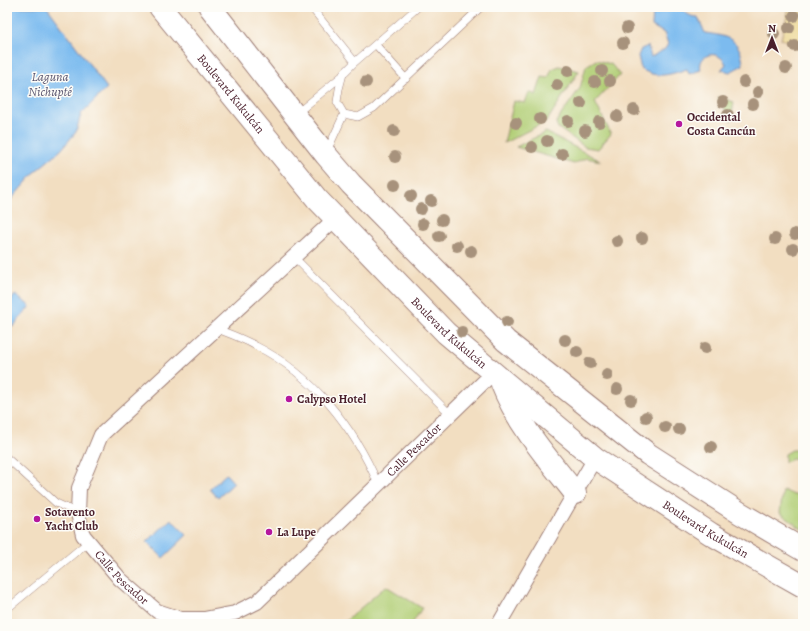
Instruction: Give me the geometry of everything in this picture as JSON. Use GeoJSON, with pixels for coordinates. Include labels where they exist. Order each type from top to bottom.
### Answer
{"type":"FeatureCollection","features":[{"type":"Feature","properties":{"kind":"main road","name":"Boulevard Kukulcán"},"geometry":{"type":"LineString","coordinates":[[160,7],[316,199],[446,333],[595,458],[711,534],[803,586]]}},
{"type":"Feature","properties":{"kind":"main road"},"geometry":{"type":"LineString","coordinates":[[210,7],[326,155],[351,184],[506,341],[648,454],[740,513],[803,550]]}},
{"type":"Feature","properties":{"kind":"main road"},"geometry":{"type":"LineString","coordinates":[[497,376],[509,402],[523,425],[576,493]]}},
{"type":"Feature","properties":{"kind":"street","name":"Calle Pescador"},"geometry":{"type":"LineString","coordinates":[[335,219],[295,258],[101,435],[79,488],[78,513],[82,535],[120,579],[157,611],[181,619],[204,619],[235,613],[257,602],[450,414],[497,376]]}},
{"type":"Feature","properties":{"kind":"street"},"geometry":{"type":"LineString","coordinates":[[499,624],[595,458]]}},
{"type":"Feature","properties":{"kind":"lane"},"geometry":{"type":"LineString","coordinates":[[311,7],[355,62]]}},
{"type":"Feature","properties":{"kind":"lane"},"geometry":{"type":"LineString","coordinates":[[295,116],[418,7]]}},
{"type":"Feature","properties":{"kind":"lane"},"geometry":{"type":"LineString","coordinates":[[344,74],[339,89],[337,102],[344,114],[358,117],[374,108],[481,7]]}},
{"type":"Feature","properties":{"kind":"lane"},"geometry":{"type":"LineString","coordinates":[[376,44],[406,79]]}},
{"type":"Feature","properties":{"kind":"lane"},"geometry":{"type":"LineString","coordinates":[[326,155],[344,114]]}},
{"type":"Feature","properties":{"kind":"lane"},"geometry":{"type":"LineString","coordinates":[[295,258],[450,414]]}},
{"type":"Feature","properties":{"kind":"lane"},"geometry":{"type":"LineString","coordinates":[[217,328],[257,346],[287,366],[317,390],[344,423],[367,458],[378,484]]}},
{"type":"Feature","properties":{"kind":"lane"},"geometry":{"type":"LineString","coordinates":[[7,458],[56,503],[78,513]]}},
{"type":"Feature","properties":{"kind":"lane"},"geometry":{"type":"LineString","coordinates":[[7,609],[88,542]]}},
{"type":"Feature","properties":{"kind":"green space"},"geometry":{"type":"Polygon","coordinates":[[[596,60],[611,64],[620,75],[595,102],[611,134],[598,149],[585,147],[557,127],[556,122],[580,88],[586,66],[596,60]]]}},
{"type":"Feature","properties":{"kind":"green space"},"geometry":{"type":"Polygon","coordinates":[[[559,66],[579,71],[547,121],[504,143],[514,101],[525,103],[529,92],[536,95],[542,77],[548,78],[552,69],[559,66]]]}},
{"type":"Feature","properties":{"kind":"green space"},"geometry":{"type":"Polygon","coordinates":[[[718,97],[734,102],[731,121],[718,97]]]}},
{"type":"Feature","properties":{"kind":"green space"},"geometry":{"type":"Polygon","coordinates":[[[546,132],[601,161],[586,158],[574,164],[516,147],[546,132]]]}},
{"type":"Feature","properties":{"kind":"green space"},"geometry":{"type":"Polygon","coordinates":[[[792,450],[803,450],[803,461],[793,459],[785,462],[785,454],[792,450]]]}},
{"type":"Feature","properties":{"kind":"green space"},"geometry":{"type":"Polygon","coordinates":[[[783,490],[794,495],[803,492],[803,530],[780,513],[783,490]]]}},
{"type":"Feature","properties":{"kind":"green space"},"geometry":{"type":"Polygon","coordinates":[[[386,586],[422,608],[412,624],[342,624],[386,586]]]}},
{"type":"Feature","properties":{"kind":"sand"},"geometry":{"type":"Polygon","coordinates":[[[789,7],[803,7],[803,47],[781,39],[789,7]]]}},
{"type":"Feature","properties":{"kind":"water","name":"Laguna Nichupté"},"geometry":{"type":"Polygon","coordinates":[[[7,7],[47,7],[107,88],[81,114],[76,132],[61,150],[37,170],[7,204],[7,7]]]}},
{"type":"Feature","properties":{"kind":"water"},"geometry":{"type":"Polygon","coordinates":[[[661,7],[682,7],[688,15],[698,17],[705,33],[732,40],[739,49],[742,56],[743,65],[730,72],[721,70],[726,64],[722,59],[718,56],[709,55],[702,60],[701,70],[689,74],[687,69],[674,73],[658,75],[641,69],[638,56],[641,49],[648,46],[651,57],[665,49],[668,44],[664,33],[652,26],[653,11],[659,11],[661,7]]]}},
{"type":"Feature","properties":{"kind":"water"},"geometry":{"type":"Polygon","coordinates":[[[15,295],[30,306],[13,327],[7,322],[7,305],[15,295]]]}},
{"type":"Feature","properties":{"kind":"water"},"geometry":{"type":"Polygon","coordinates":[[[226,474],[234,483],[218,498],[210,489],[226,474]]]}},
{"type":"Feature","properties":{"kind":"water"},"geometry":{"type":"Polygon","coordinates":[[[171,519],[187,535],[163,558],[147,542],[171,519]]]}},
{"type":"Feature","properties":{"kind":"place","name":"Occidental Costa Cancún"},"geometry":{"type":"Point","coordinates":[679,124]}},
{"type":"Feature","properties":{"kind":"place","name":"Calypso Hotel"},"geometry":{"type":"Point","coordinates":[289,399]}},
{"type":"Feature","properties":{"kind":"place","name":"Sotavento Yacht Club"},"geometry":{"type":"Point","coordinates":[37,519]}},
{"type":"Feature","properties":{"kind":"place","name":"La Lupe"},"geometry":{"type":"Point","coordinates":[269,532]}}]}
